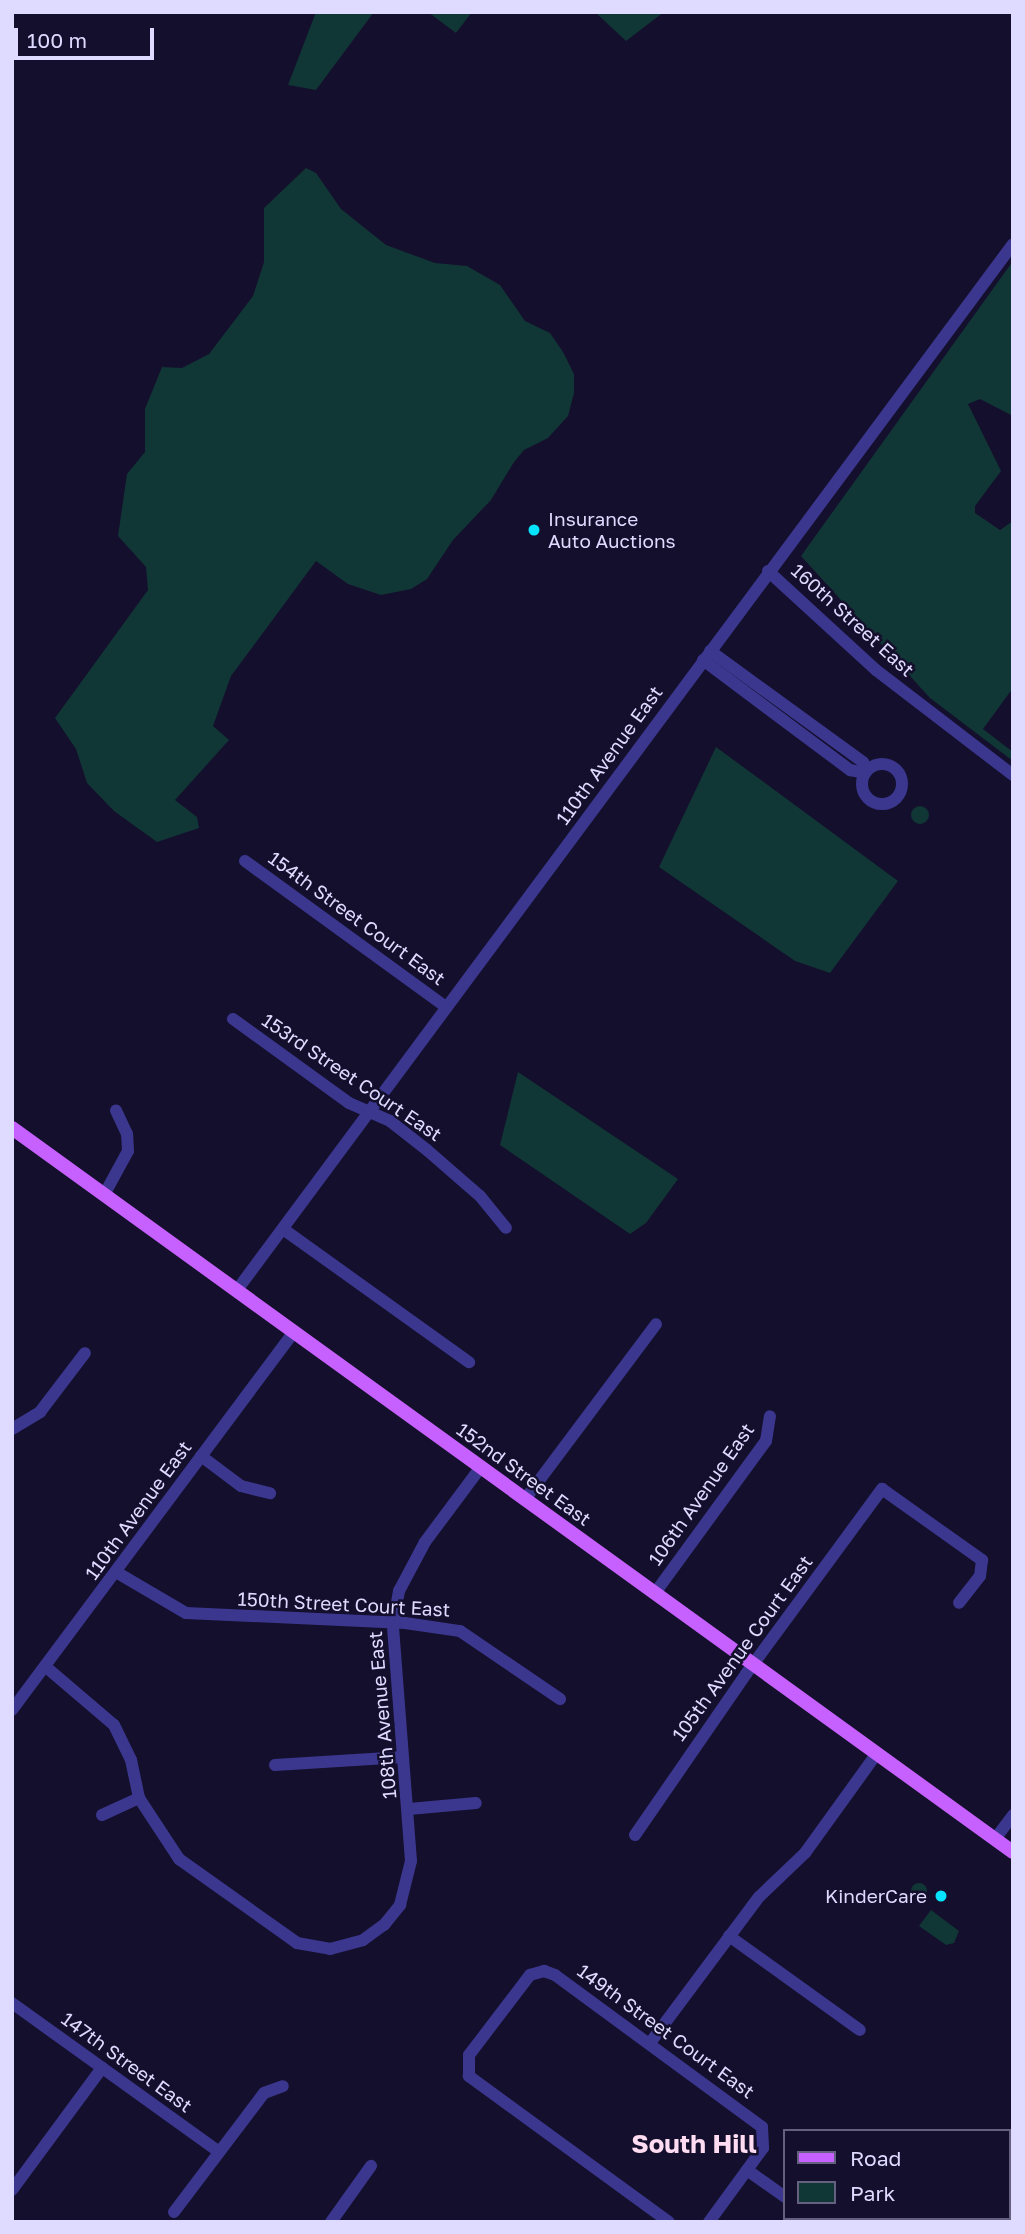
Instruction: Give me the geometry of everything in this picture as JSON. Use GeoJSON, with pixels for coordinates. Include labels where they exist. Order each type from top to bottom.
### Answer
{"type":"FeatureCollection","features":[{"type":"Feature","properties":{"kind":"main road","name":"152nd Street East"},"geometry":{"type":"LineString","coordinates":[[12,1128],[1013,1852]]}},
{"type":"Feature","properties":{"kind":"street","name":"110th Avenue East"},"geometry":{"type":"LineString","coordinates":[[237,1290],[1013,244]]}},
{"type":"Feature","properties":{"kind":"street","name":"160th Street East"},"geometry":{"type":"LineString","coordinates":[[768,571],[876,670],[1013,775]]}},
{"type":"Feature","properties":{"kind":"street"},"geometry":{"type":"LineString","coordinates":[[706,655],[850,770],[865,773]]}},
{"type":"Feature","properties":{"kind":"street","name":"154th Street Court East"},"geometry":{"type":"LineString","coordinates":[[245,861],[446,1007]]}},
{"type":"Feature","properties":{"kind":"street","name":"153rd Street Court East"},"geometry":{"type":"LineString","coordinates":[[233,1020],[349,1103],[390,1121],[457,1174],[506,1228]]}},
{"type":"Feature","properties":{"kind":"street"},"geometry":{"type":"LineString","coordinates":[[104,1195],[128,1151],[127,1134],[116,1110]]}},
{"type":"Feature","properties":{"kind":"street"},"geometry":{"type":"LineString","coordinates":[[283,1229],[469,1362]]}},
{"type":"Feature","properties":{"kind":"street"},"geometry":{"type":"LineString","coordinates":[[526,1498],[656,1324]]}},
{"type":"Feature","properties":{"kind":"street","name":"110th Avenue East"},"geometry":{"type":"LineString","coordinates":[[12,1710],[294,1331]]}},
{"type":"Feature","properties":{"kind":"street"},"geometry":{"type":"LineString","coordinates":[[12,1429],[40,1412],[85,1353]]}},
{"type":"Feature","properties":{"kind":"street","name":"106th Avenue East"},"geometry":{"type":"LineString","coordinates":[[654,1593],[766,1441],[770,1416]]}},
{"type":"Feature","properties":{"kind":"street"},"geometry":{"type":"LineString","coordinates":[[201,1456],[241,1486],[270,1493]]}},
{"type":"Feature","properties":{"kind":"street","name":"108th Avenue East"},"geometry":{"type":"LineString","coordinates":[[139,1798],[179,1859],[287,1939],[336,1948],[373,1933],[400,1905],[411,1861],[393,1625],[408,1571],[481,1467]]}},
{"type":"Feature","properties":{"kind":"street","name":"105th Avenue Court East"},"geometry":{"type":"LineString","coordinates":[[635,1835],[753,1663],[885,1488],[982,1560],[980,1576],[959,1603]]}},
{"type":"Feature","properties":{"kind":"street","name":"150th Street Court East"},"geometry":{"type":"LineString","coordinates":[[116,1572],[186,1613],[460,1631],[560,1699]]}},
{"type":"Feature","properties":{"kind":"street"},"geometry":{"type":"LineString","coordinates":[[46,1667],[114,1725],[131,1760],[139,1798],[102,1815]]}},
{"type":"Feature","properties":{"kind":"street"},"geometry":{"type":"LineString","coordinates":[[650,2043],[759,1897],[805,1853],[877,1753]]}},
{"type":"Feature","properties":{"kind":"street"},"geometry":{"type":"LineString","coordinates":[[275,1765],[403,1757]]}},
{"type":"Feature","properties":{"kind":"street"},"geometry":{"type":"LineString","coordinates":[[409,1809],[476,1803]]}},
{"type":"Feature","properties":{"kind":"street"},"geometry":{"type":"LineString","coordinates":[[995,1839],[1013,1815]]}},
{"type":"Feature","properties":{"kind":"street"},"geometry":{"type":"LineString","coordinates":[[729,1936],[860,2030]]}},
{"type":"Feature","properties":{"kind":"street","name":"149th Street Court East"},"geometry":{"type":"LineString","coordinates":[[669,2222],[472,2080],[466,2068],[469,2055],[516,1991],[539,1971],[555,1975],[756,2120],[764,2132],[763,2148],[747,2169]]}},
{"type":"Feature","properties":{"kind":"street","name":"147th Street East"},"geometry":{"type":"LineString","coordinates":[[12,2003],[219,2152]]}},
{"type":"Feature","properties":{"kind":"street"},"geometry":{"type":"LineString","coordinates":[[12,2190],[102,2068]]}},
{"type":"Feature","properties":{"kind":"street"},"geometry":{"type":"LineString","coordinates":[[174,2212],[264,2093],[283,2086]]}},
{"type":"Feature","properties":{"kind":"street"},"geometry":{"type":"LineString","coordinates":[[331,2222],[371,2166]]}},
{"type":"Feature","properties":{"kind":"street"},"geometry":{"type":"LineString","coordinates":[[709,2222],[747,2169],[783,2196]]}},
{"type":"Feature","properties":{"kind":"green space"},"geometry":{"type":"Polygon","coordinates":[[[316,12],[374,12],[316,90],[288,85],[316,12]]]}},
{"type":"Feature","properties":{"kind":"green space"},"geometry":{"type":"Polygon","coordinates":[[[428,12],[472,12],[456,33],[428,12]]]}},
{"type":"Feature","properties":{"kind":"green space"},"geometry":{"type":"Polygon","coordinates":[[[595,12],[664,12],[626,41],[595,12]]]}},
{"type":"Feature","properties":{"kind":"green space"},"geometry":{"type":"Polygon","coordinates":[[[306,168],[316,173],[341,209],[386,245],[435,263],[467,266],[500,285],[525,321],[550,333],[574,374],[574,393],[568,416],[548,438],[524,450],[491,500],[453,540],[427,579],[411,589],[381,595],[348,584],[316,561],[231,676],[213,726],[229,740],[175,800],[197,817],[199,828],[157,842],[114,811],[87,783],[76,749],[55,718],[148,590],[146,567],[118,536],[127,474],[145,452],[145,409],[162,367],[182,368],[209,354],[253,296],[264,262],[264,208],[306,168]]]}},
{"type":"Feature","properties":{"kind":"green space"},"geometry":{"type":"Polygon","coordinates":[[[1013,261],[1013,416],[980,399],[968,404],[1001,471],[975,506],[975,513],[1000,530],[1013,521],[1013,688],[983,729],[1013,752],[1013,761],[930,698],[801,556],[1013,261]]]}},
{"type":"Feature","properties":{"kind":"green space"},"geometry":{"type":"Polygon","coordinates":[[[716,747],[898,881],[830,973],[795,961],[659,867],[716,747]]]}},
{"type":"Feature","properties":{"kind":"green space"},"geometry":{"type":"Polygon","coordinates":[[[920,806],[926,809],[929,815],[926,821],[920,824],[914,821],[911,815],[914,809],[920,806]]]}},
{"type":"Feature","properties":{"kind":"green space"},"geometry":{"type":"Polygon","coordinates":[[[518,1072],[678,1179],[646,1223],[630,1234],[500,1145],[518,1072]]]}},
{"type":"Feature","properties":{"kind":"green space"},"geometry":{"type":"Polygon","coordinates":[[[919,1883],[925,1885],[925,1897],[919,1899],[913,1897],[911,1891],[913,1885],[919,1883]]]}},
{"type":"Feature","properties":{"kind":"green space"},"geometry":{"type":"Polygon","coordinates":[[[931,1910],[959,1931],[954,1943],[946,1945],[919,1926],[931,1910]]]}},
{"type":"Feature","properties":{"kind":"place","name":"Insurance Auto Auctions"},"geometry":{"type":"Point","coordinates":[534,530]}},
{"type":"Feature","properties":{"kind":"place","name":"KinderCare"},"geometry":{"type":"Point","coordinates":[941,1896]}},
{"type":"Feature","properties":{"kind":"district","name":"South Hill"},"geometry":{"type":"Point","coordinates":[694,2144]}}]}
